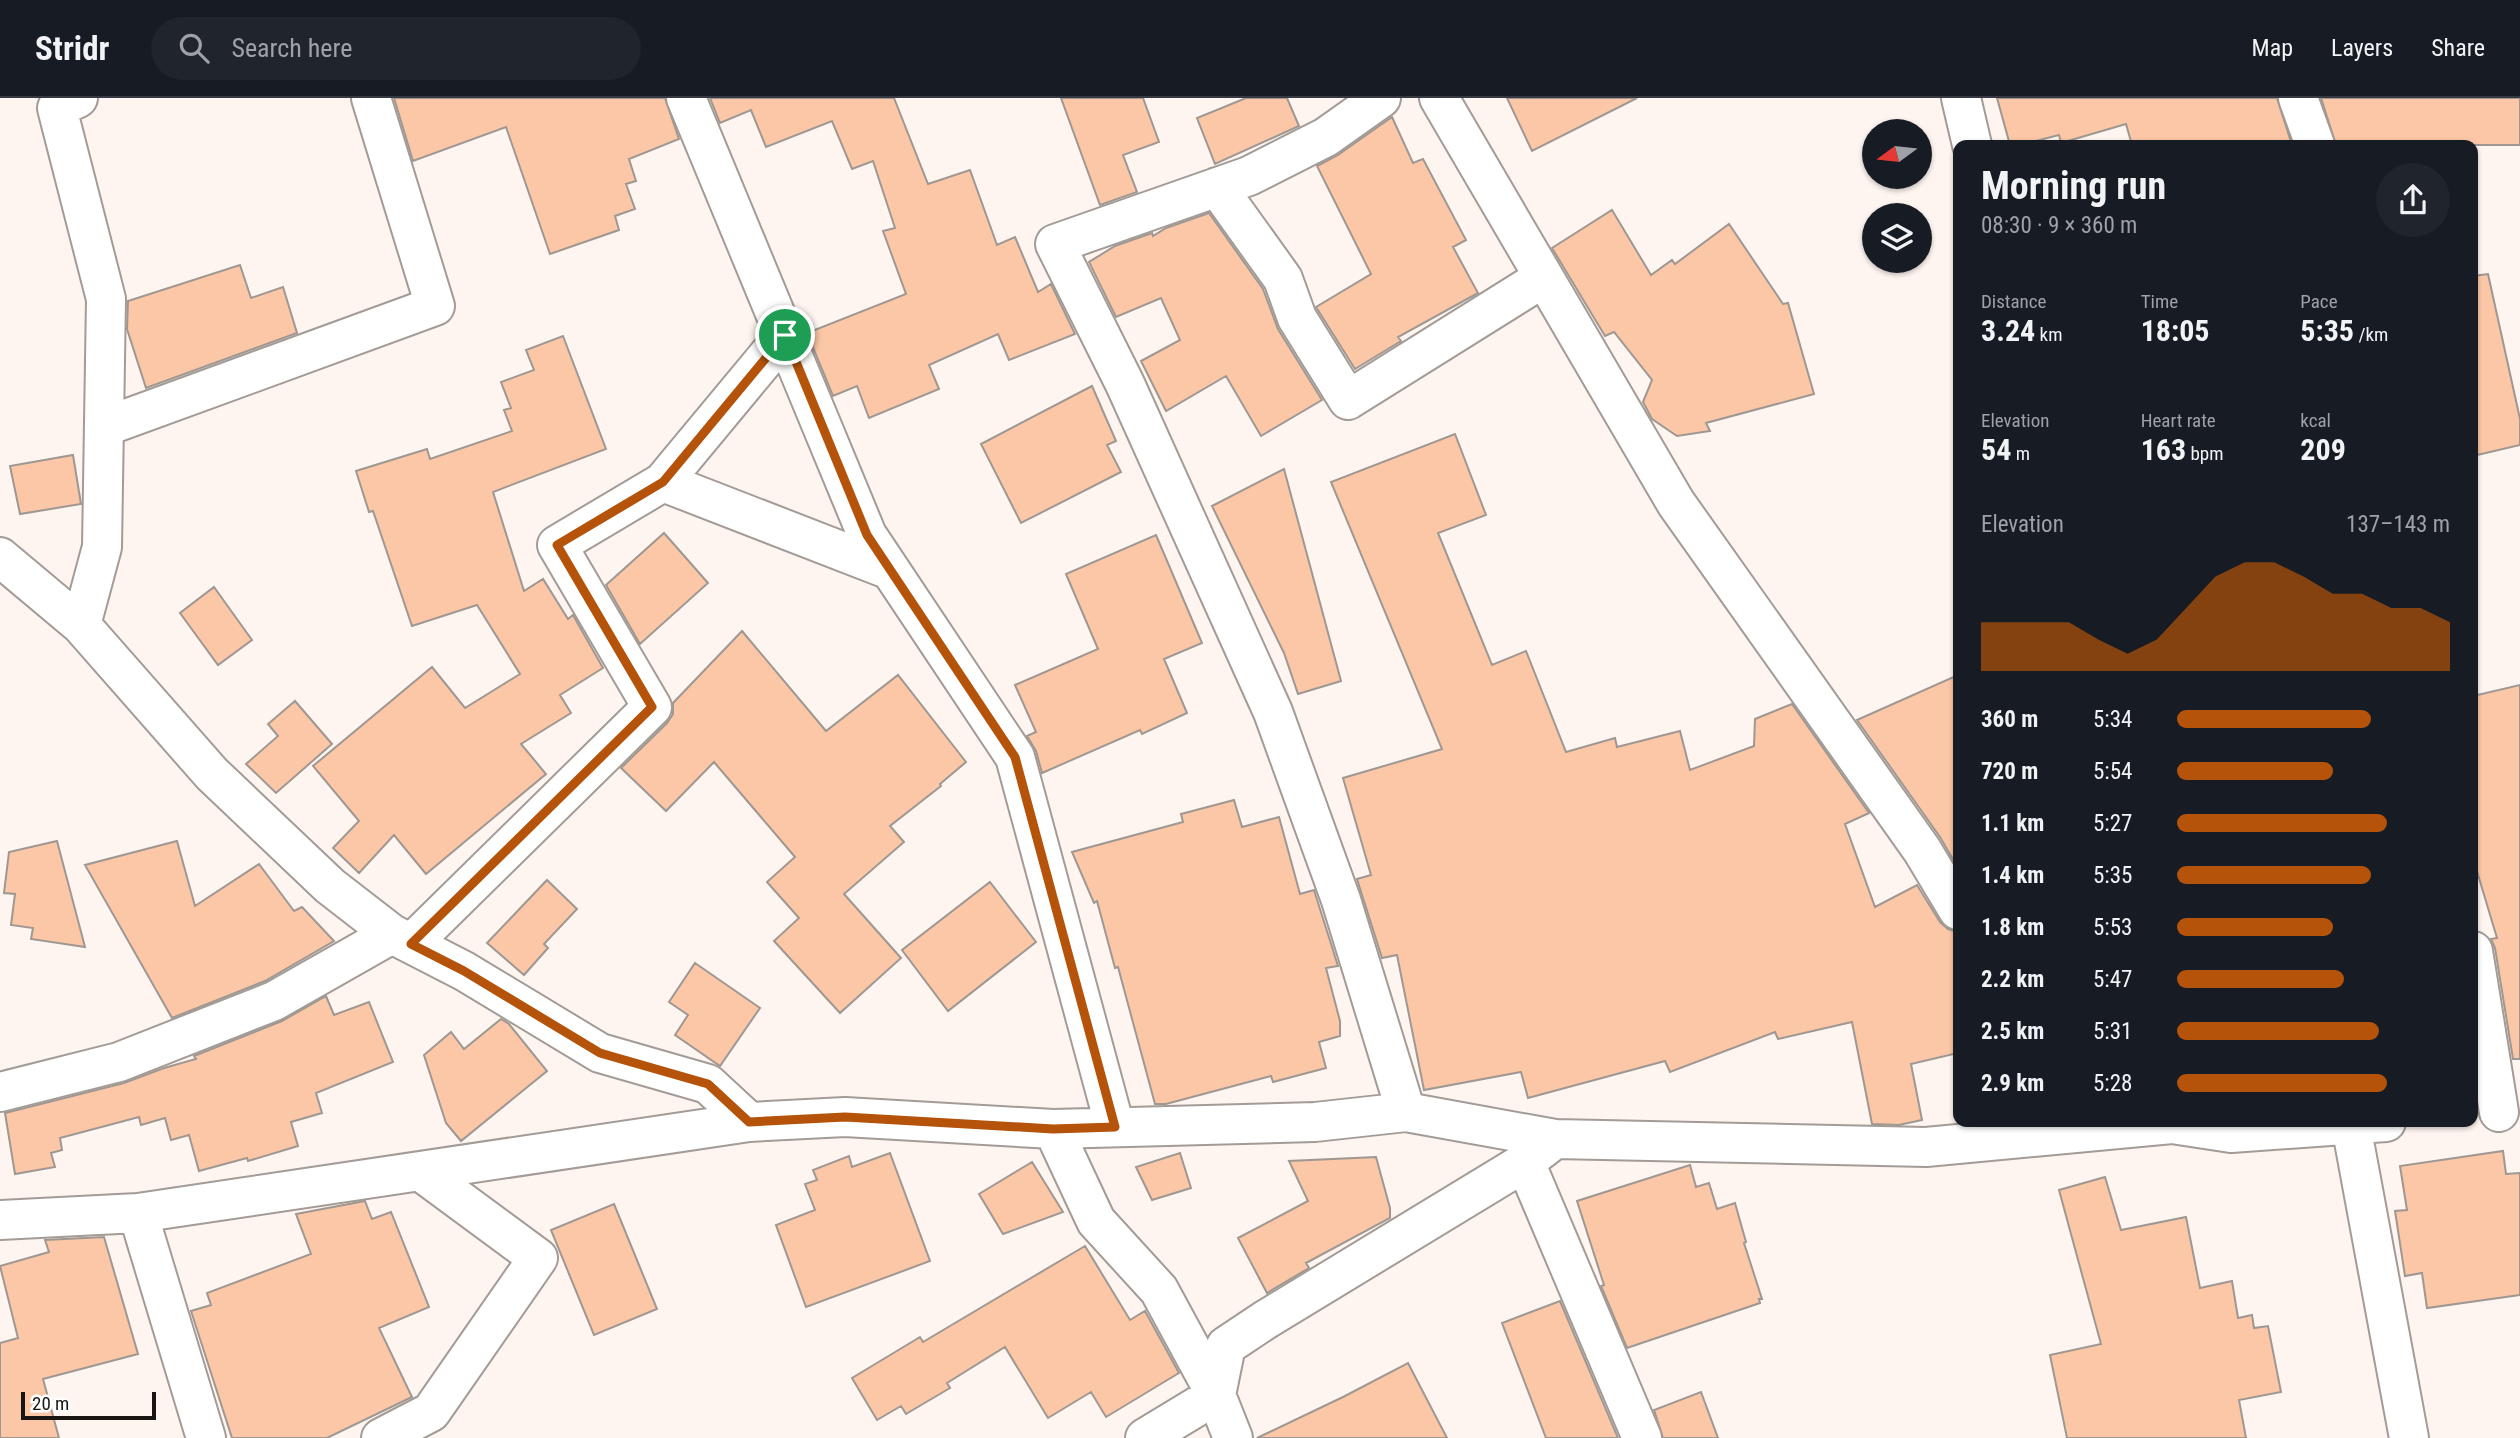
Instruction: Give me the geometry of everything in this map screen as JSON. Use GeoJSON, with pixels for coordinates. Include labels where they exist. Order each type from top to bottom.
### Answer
{"type":"FeatureCollection","features":[{"type":"Feature","properties":{"kind":"street"},"geometry":{"type":"LineString","coordinates":[[78,98],[57,108],[106,299],[103,547],[81,625]]}},
{"type":"Feature","properties":{"kind":"street"},"geometry":{"type":"LineString","coordinates":[[104,427],[435,306],[371,98]]}},
{"type":"Feature","properties":{"kind":"street"},"geometry":{"type":"LineString","coordinates":[[686,98],[867,535],[1015,757],[1115,1127]]}},
{"type":"Feature","properties":{"kind":"street"},"geometry":{"type":"LineString","coordinates":[[1381,98],[1326,137],[1249,176],[1055,244],[1125,384],[1273,712],[1341,900],[1406,1112]]}},
{"type":"Feature","properties":{"kind":"street"},"geometry":{"type":"LineString","coordinates":[[1439,98],[1676,503],[1922,850],[1953,902]]}},
{"type":"Feature","properties":{"kind":"street"},"geometry":{"type":"LineString","coordinates":[[1961,98],[1971,140]]}},
{"type":"Feature","properties":{"kind":"street"},"geometry":{"type":"LineString","coordinates":[[2298,98],[2313,140]]}},
{"type":"Feature","properties":{"kind":"street"},"geometry":{"type":"LineString","coordinates":[[1217,187],[1283,279],[1297,318],[1348,400],[1543,278]]}},
{"type":"Feature","properties":{"kind":"street"},"geometry":{"type":"LineString","coordinates":[[0,1092],[119,1062],[274,1001],[402,939],[652,707],[557,545],[663,482],[785,335]]}},
{"type":"Feature","properties":{"kind":"street"},"geometry":{"type":"LineString","coordinates":[[663,482],[890,570]]}},
{"type":"Feature","properties":{"kind":"street"},"geometry":{"type":"LineString","coordinates":[[0,557],[81,625],[212,774],[330,886],[402,939],[464,971],[600,1053],[708,1084],[749,1122]]}},
{"type":"Feature","properties":{"kind":"street"},"geometry":{"type":"LineString","coordinates":[[2478,985],[2497,1114]]}},
{"type":"Feature","properties":{"kind":"street"},"geometry":{"type":"LineString","coordinates":[[0,1220],[138,1213],[749,1122],[845,1117],[1053,1129],[1315,1122],[1406,1112],[1555,1139],[1926,1147],[2043,1129],[2086,1127]]}},
{"type":"Feature","properties":{"kind":"street"},"geometry":{"type":"LineString","coordinates":[[2196,1127],[2231,1133],[2313,1127]]}},
{"type":"Feature","properties":{"kind":"street"},"geometry":{"type":"LineString","coordinates":[[2369,1127],[2409,1438]]}},
{"type":"Feature","properties":{"kind":"street"},"geometry":{"type":"LineString","coordinates":[[1053,1129],[1096,1221],[1158,1290],[1216,1395],[1233,1438]]}},
{"type":"Feature","properties":{"kind":"street"},"geometry":{"type":"LineString","coordinates":[[1145,1438],[1216,1395],[1226,1346],[1525,1162],[1555,1139]]}},
{"type":"Feature","properties":{"kind":"street"},"geometry":{"type":"LineString","coordinates":[[1525,1162],[1642,1438]]}},
{"type":"Feature","properties":{"kind":"street"},"geometry":{"type":"LineString","coordinates":[[381,1438],[431,1412],[538,1258],[420,1171]]}},
{"type":"Feature","properties":{"kind":"street"},"geometry":{"type":"LineString","coordinates":[[138,1213],[205,1438]]}},
{"type":"Feature","properties":{"kind":"building"},"geometry":{"type":"Polygon","coordinates":[[[394,98],[665,98],[679,139],[629,159],[636,181],[626,184],[635,209],[615,216],[619,230],[550,254],[506,127],[413,161],[394,98]]]}},
{"type":"Feature","properties":{"kind":"building"},"geometry":{"type":"Polygon","coordinates":[[[710,98],[894,98],[928,184],[970,170],[997,245],[1015,237],[1038,292],[1051,284],[1075,334],[1009,360],[998,334],[929,365],[939,389],[869,418],[857,386],[833,396],[807,333],[906,294],[883,231],[895,228],[873,161],[852,169],[832,121],[766,147],[751,110],[720,123],[710,98]]]}},
{"type":"Feature","properties":{"kind":"building"},"geometry":{"type":"Polygon","coordinates":[[[1061,98],[1143,98],[1159,142],[1123,155],[1137,192],[1100,205],[1061,98]]]}},
{"type":"Feature","properties":{"kind":"building"},"geometry":{"type":"Polygon","coordinates":[[[1246,98],[1287,98],[1299,126],[1215,164],[1197,118],[1246,98]]]}},
{"type":"Feature","properties":{"kind":"building"},"geometry":{"type":"Polygon","coordinates":[[[1507,98],[1637,98],[1532,151],[1507,98]]]}},
{"type":"Feature","properties":{"kind":"building"},"geometry":{"type":"Polygon","coordinates":[[[1997,98],[2277,98],[2290,140],[2131,140],[2126,124],[2071,140],[2060,140],[2059,135],[2040,140],[2009,140],[1997,98]]]}},
{"type":"Feature","properties":{"kind":"building"},"geometry":{"type":"Polygon","coordinates":[[[2321,98],[2520,98],[2520,145],[2478,145],[2478,140],[2334,140],[2321,98]]]}},
{"type":"Feature","properties":{"kind":"building"},"geometry":{"type":"Polygon","coordinates":[[[1392,117],[1413,163],[1423,159],[1466,240],[1453,247],[1478,293],[1398,337],[1401,341],[1355,369],[1316,307],[1371,274],[1317,166],[1338,155],[1392,117]]]}},
{"type":"Feature","properties":{"kind":"building"},"geometry":{"type":"Polygon","coordinates":[[[1612,210],[1651,275],[1672,260],[1675,264],[1729,224],[1783,304],[1788,303],[1814,394],[1706,423],[1710,431],[1677,436],[1652,419],[1643,402],[1652,380],[1614,332],[1605,336],[1552,248],[1612,210]]]}},
{"type":"Feature","properties":{"kind":"building"},"geometry":{"type":"Polygon","coordinates":[[[1209,213],[1263,289],[1278,329],[1322,400],[1261,436],[1226,376],[1166,411],[1141,361],[1180,340],[1161,298],[1116,317],[1089,262],[1115,246],[1152,233],[1153,236],[1166,228],[1209,213]]]}},
{"type":"Feature","properties":{"kind":"building"},"geometry":{"type":"Polygon","coordinates":[[[240,265],[251,298],[283,287],[297,333],[146,388],[127,329],[128,301],[240,265]]]}},
{"type":"Feature","properties":{"kind":"building"},"geometry":{"type":"Polygon","coordinates":[[[2488,274],[2520,419],[2520,445],[2478,455],[2478,275],[2488,274]]]}},
{"type":"Feature","properties":{"kind":"building"},"geometry":{"type":"Polygon","coordinates":[[[563,336],[606,449],[493,492],[524,591],[543,579],[568,619],[573,615],[603,668],[560,695],[571,713],[521,744],[546,774],[426,874],[394,835],[359,873],[333,848],[359,821],[313,766],[432,667],[465,708],[520,674],[477,605],[412,626],[373,511],[369,512],[356,471],[427,449],[430,459],[512,431],[504,410],[511,408],[501,382],[534,370],[526,350],[563,336]]]}},
{"type":"Feature","properties":{"kind":"building"},"geometry":{"type":"Polygon","coordinates":[[[1092,386],[1116,441],[1107,445],[1121,472],[1021,523],[981,444],[1092,386]]]}},
{"type":"Feature","properties":{"kind":"building"},"geometry":{"type":"Polygon","coordinates":[[[1455,434],[1486,515],[1438,533],[1492,665],[1526,651],[1566,752],[1615,738],[1617,747],[1680,731],[1690,770],[1754,746],[1755,719],[1792,704],[1869,813],[1845,824],[1875,907],[1917,885],[1940,922],[1953,930],[1953,1054],[1911,1064],[1922,1120],[1899,1125],[1872,1124],[1852,1022],[1778,1039],[1775,1032],[1670,1072],[1665,1061],[1528,1098],[1521,1072],[1424,1090],[1397,955],[1382,958],[1357,879],[1371,875],[1343,778],[1442,749],[1331,482],[1455,434]]]}},
{"type":"Feature","properties":{"kind":"building"},"geometry":{"type":"Polygon","coordinates":[[[73,455],[81,504],[20,514],[10,466],[73,455]]]}},
{"type":"Feature","properties":{"kind":"building"},"geometry":{"type":"Polygon","coordinates":[[[1284,469],[1341,681],[1298,694],[1284,653],[1212,506],[1284,469]]]}},
{"type":"Feature","properties":{"kind":"building"},"geometry":{"type":"Polygon","coordinates":[[[664,533],[708,583],[640,644],[606,585],[664,533]]]}},
{"type":"Feature","properties":{"kind":"building"},"geometry":{"type":"Polygon","coordinates":[[[1156,535],[1202,643],[1164,659],[1187,713],[1142,734],[1140,730],[1042,773],[1036,751],[1027,736],[1036,732],[1015,685],[1098,649],[1066,574],[1156,535]]]}},
{"type":"Feature","properties":{"kind":"building"},"geometry":{"type":"Polygon","coordinates":[[[214,587],[252,640],[218,665],[180,613],[214,587]]]}},
{"type":"Feature","properties":{"kind":"building"},"geometry":{"type":"Polygon","coordinates":[[[742,631],[826,731],[898,675],[966,762],[940,784],[941,786],[890,826],[904,842],[844,894],[901,958],[840,1013],[774,941],[799,918],[767,882],[795,857],[714,762],[666,811],[621,768],[667,723],[673,714],[673,703],[742,631]]]}},
{"type":"Feature","properties":{"kind":"building"},"geometry":{"type":"Polygon","coordinates":[[[1953,677],[1953,859],[1940,837],[1857,720],[1953,677]]]}},
{"type":"Feature","properties":{"kind":"building"},"geometry":{"type":"Polygon","coordinates":[[[2520,685],[2520,1059],[2513,1059],[2495,948],[2491,939],[2497,938],[2478,875],[2478,695],[2520,685]]]}},
{"type":"Feature","properties":{"kind":"building"},"geometry":{"type":"Polygon","coordinates":[[[295,701],[332,744],[276,793],[246,764],[278,736],[268,724],[295,701]]]}},
{"type":"Feature","properties":{"kind":"building"},"geometry":{"type":"Polygon","coordinates":[[[1234,800],[1242,827],[1279,817],[1300,894],[1314,890],[1338,966],[1326,968],[1340,1021],[1340,1036],[1319,1042],[1326,1068],[1273,1082],[1271,1076],[1166,1104],[1155,1104],[1097,901],[1094,903],[1072,852],[1183,822],[1181,814],[1234,800]]]}},
{"type":"Feature","properties":{"kind":"building"},"geometry":{"type":"Polygon","coordinates":[[[57,841],[85,947],[31,939],[33,928],[11,925],[15,894],[4,893],[9,852],[57,841]]]}},
{"type":"Feature","properties":{"kind":"building"},"geometry":{"type":"Polygon","coordinates":[[[177,841],[195,906],[259,864],[294,911],[302,907],[334,941],[265,981],[172,1018],[85,865],[177,841]]]}},
{"type":"Feature","properties":{"kind":"building"},"geometry":{"type":"Polygon","coordinates":[[[547,880],[577,909],[544,944],[548,948],[524,975],[487,943],[547,880]]]}},
{"type":"Feature","properties":{"kind":"building"},"geometry":{"type":"Polygon","coordinates":[[[990,882],[1036,942],[948,1011],[902,950],[990,882]]]}},
{"type":"Feature","properties":{"kind":"building"},"geometry":{"type":"Polygon","coordinates":[[[695,963],[760,1008],[720,1066],[675,1035],[688,1015],[669,1002],[695,963]]]}},
{"type":"Feature","properties":{"kind":"building"},"geometry":{"type":"Polygon","coordinates":[[[326,996],[334,1015],[369,1002],[393,1062],[316,1093],[322,1113],[291,1122],[298,1146],[248,1161],[247,1158],[199,1171],[189,1135],[171,1140],[165,1118],[141,1125],[139,1117],[60,1138],[62,1150],[51,1153],[55,1167],[15,1174],[5,1113],[124,1083],[196,1059],[194,1056],[282,1021],[326,996]]]}},
{"type":"Feature","properties":{"kind":"building"},"geometry":{"type":"Polygon","coordinates":[[[501,1019],[509,1024],[547,1071],[461,1141],[446,1123],[424,1055],[451,1032],[464,1049],[501,1019]]]}},
{"type":"Feature","properties":{"kind":"building"},"geometry":{"type":"Polygon","coordinates":[[[2503,1151],[2506,1174],[2520,1173],[2520,1295],[2427,1308],[2422,1273],[2405,1276],[2395,1211],[2407,1210],[2400,1166],[2503,1151]]]}},
{"type":"Feature","properties":{"kind":"building"},"geometry":{"type":"Polygon","coordinates":[[[890,1153],[930,1261],[806,1307],[776,1225],[815,1210],[805,1184],[817,1180],[813,1170],[849,1156],[852,1167],[890,1153]]]}},
{"type":"Feature","properties":{"kind":"building"},"geometry":{"type":"Polygon","coordinates":[[[1180,1153],[1191,1188],[1152,1200],[1136,1167],[1180,1153]]]}},
{"type":"Feature","properties":{"kind":"building"},"geometry":{"type":"Polygon","coordinates":[[[1376,1157],[1390,1208],[1390,1218],[1306,1263],[1309,1268],[1267,1293],[1238,1238],[1308,1201],[1289,1161],[1376,1157]]]}},
{"type":"Feature","properties":{"kind":"building"},"geometry":{"type":"Polygon","coordinates":[[[1032,1162],[1063,1212],[1003,1234],[979,1194],[1032,1162]]]}},
{"type":"Feature","properties":{"kind":"building"},"geometry":{"type":"Polygon","coordinates":[[[1690,1165],[1696,1187],[1709,1183],[1717,1209],[1735,1203],[1746,1242],[1744,1243],[1762,1299],[1759,1299],[1760,1303],[1627,1348],[1601,1286],[1604,1285],[1577,1201],[1690,1165]]]}},
{"type":"Feature","properties":{"kind":"building"},"geometry":{"type":"Polygon","coordinates":[[[2105,1177],[2121,1230],[2186,1217],[2200,1288],[2232,1281],[2238,1318],[2252,1315],[2254,1328],[2268,1326],[2281,1392],[2239,1400],[2246,1438],[2067,1438],[2050,1355],[2101,1344],[2059,1190],[2105,1177]]]}},
{"type":"Feature","properties":{"kind":"building"},"geometry":{"type":"Polygon","coordinates":[[[365,1201],[372,1219],[391,1212],[429,1307],[379,1328],[412,1397],[327,1438],[232,1438],[191,1311],[211,1305],[207,1293],[311,1254],[296,1214],[365,1201]]]}},
{"type":"Feature","properties":{"kind":"building"},"geometry":{"type":"Polygon","coordinates":[[[614,1204],[657,1309],[594,1335],[551,1230],[614,1204]]]}},
{"type":"Feature","properties":{"kind":"building"},"geometry":{"type":"Polygon","coordinates":[[[104,1237],[138,1354],[43,1379],[59,1438],[0,1438],[0,1343],[18,1338],[0,1266],[49,1252],[45,1240],[104,1237]]]}},
{"type":"Feature","properties":{"kind":"building"},"geometry":{"type":"Polygon","coordinates":[[[1085,1246],[1130,1320],[1145,1311],[1179,1373],[1106,1417],[1091,1392],[1048,1418],[1005,1347],[947,1383],[950,1388],[906,1414],[901,1406],[877,1420],[852,1378],[920,1337],[923,1342],[1085,1246]]]}},
{"type":"Feature","properties":{"kind":"building"},"geometry":{"type":"Polygon","coordinates":[[[1560,1301],[1618,1438],[1546,1438],[1502,1323],[1560,1301]]]}},
{"type":"Feature","properties":{"kind":"building"},"geometry":{"type":"Polygon","coordinates":[[[1408,1363],[1447,1438],[1257,1438],[1343,1397],[1408,1363]]]}},
{"type":"Feature","properties":{"kind":"building"},"geometry":{"type":"Polygon","coordinates":[[[1701,1392],[1718,1438],[1663,1438],[1654,1410],[1701,1392]]]}},
{"type":"Feature","properties":{"kind":"route"},"geometry":{"type":"LineString","coordinates":[[785,335],[867,535],[1015,757],[1115,1127],[1053,1129],[845,1117],[749,1122],[708,1084],[600,1053],[464,971],[411,944],[652,707],[557,545],[663,482],[785,335]]}}]}
